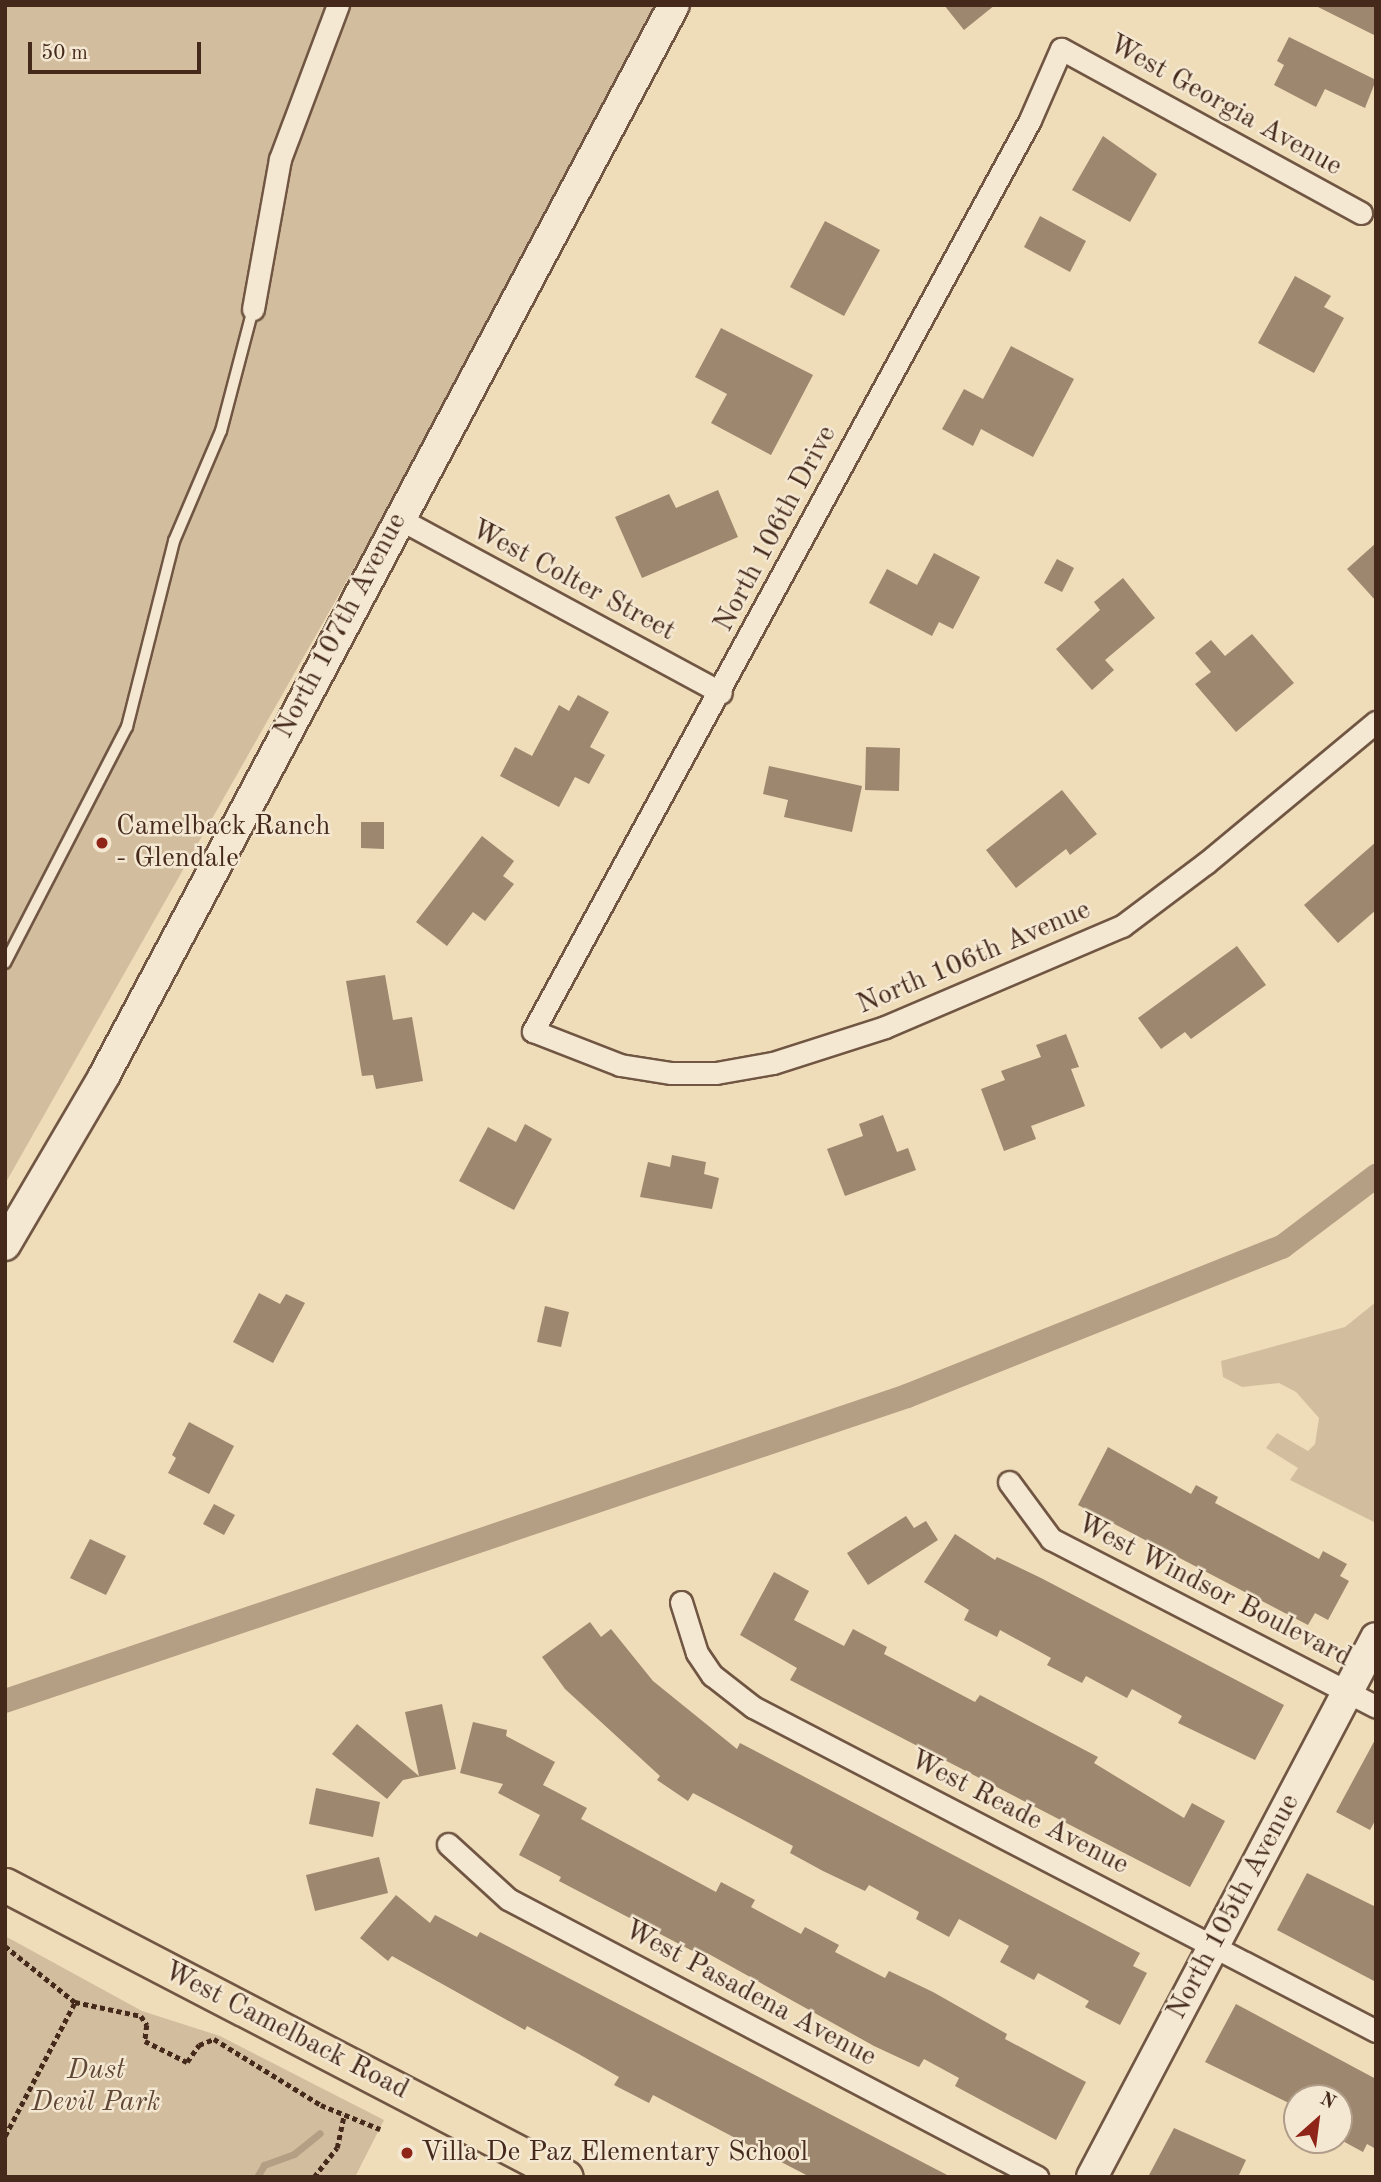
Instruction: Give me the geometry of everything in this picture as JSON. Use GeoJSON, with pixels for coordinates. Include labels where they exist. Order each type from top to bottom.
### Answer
{"type":"FeatureCollection","features":[{"type":"Feature","properties":{"kind":"main road","name":"West Camelback Road"},"geometry":{"type":"LineString","coordinates":[[5,1885],[566,2177]]}},
{"type":"Feature","properties":{"kind":"street"},"geometry":{"type":"LineString","coordinates":[[253,309],[280,159],[338,5]]}},
{"type":"Feature","properties":{"kind":"street","name":"North 107th Avenue"},"geometry":{"type":"LineString","coordinates":[[5,1245],[104,1076],[398,518],[674,5]]}},
{"type":"Feature","properties":{"kind":"street","name":"West Georgia Avenue"},"geometry":{"type":"LineString","coordinates":[[1061,49],[1361,213]]}},
{"type":"Feature","properties":{"kind":"street","name":"North 106th Drive"},"geometry":{"type":"LineString","coordinates":[[533,1031],[721,693],[1030,120],[1061,49]]}},
{"type":"Feature","properties":{"kind":"street","name":"West Colter Street"},"geometry":{"type":"LineString","coordinates":[[398,518],[721,693]]}},
{"type":"Feature","properties":{"kind":"street","name":"North 106th Avenue"},"geometry":{"type":"LineString","coordinates":[[533,1031],[620,1065],[671,1073],[716,1073],[773,1063],[863,1035],[1122,926],[1225,848],[1376,722]]}},
{"type":"Feature","properties":{"kind":"street","name":"West Windsor Boulevard"},"geometry":{"type":"LineString","coordinates":[[1009,1482],[1051,1539],[1376,1707]]}},
{"type":"Feature","properties":{"kind":"street","name":"West Reade Avenue"},"geometry":{"type":"LineString","coordinates":[[681,1602],[698,1653],[712,1675],[752,1707],[1376,2031]]}},
{"type":"Feature","properties":{"kind":"street","name":"North 105th Avenue"},"geometry":{"type":"LineString","coordinates":[[1092,2177],[1376,1638]]}},
{"type":"Feature","properties":{"kind":"street","name":"West Pasadena Avenue"},"geometry":{"type":"LineString","coordinates":[[448,1844],[508,1899],[1037,2177]]}},
{"type":"Feature","properties":{"kind":"lane"},"geometry":{"type":"LineString","coordinates":[[5,963],[127,727],[174,541],[221,431],[253,309]]}},
{"type":"Feature","properties":{"kind":"path"},"geometry":{"type":"LineString","coordinates":[[5,1946],[75,2002],[132,2012],[147,2025],[145,2041],[187,2062],[200,2045],[214,2039],[268,2075],[344,2115],[380,2129]]}},
{"type":"Feature","properties":{"kind":"path"},"geometry":{"type":"LineString","coordinates":[[5,2136],[75,2002]]}},
{"type":"Feature","properties":{"kind":"path"},"geometry":{"type":"LineString","coordinates":[[314,2177],[337,2148],[344,2115]]}},
{"type":"Feature","properties":{"kind":"green space","name":"Camelback Ranch - Glendale"},"geometry":{"type":"Polygon","coordinates":[[[5,5],[656,5],[392,501],[5,1184],[5,5]]]}},
{"type":"Feature","properties":{"kind":"green space"},"geometry":{"type":"Polygon","coordinates":[[[1376,1302],[1376,1523],[1290,1480],[1298,1468],[1266,1448],[1277,1433],[1308,1451],[1315,1444],[1319,1418],[1296,1392],[1279,1383],[1242,1387],[1223,1377],[1221,1361],[1345,1327],[1376,1302]]]}},
{"type":"Feature","properties":{"kind":"green space","name":"Dust Devil Park"},"geometry":{"type":"Polygon","coordinates":[[[5,1936],[142,2011],[220,2036],[384,2120],[355,2177],[5,2177],[5,1936]]]}},
{"type":"Feature","properties":{"kind":"building"},"geometry":{"type":"Polygon","coordinates":[[[944,5],[995,5],[964,30],[944,5]]]}},
{"type":"Feature","properties":{"kind":"building"},"geometry":{"type":"Polygon","coordinates":[[[1314,5],[1376,5],[1376,36],[1314,5]]]}},
{"type":"Feature","properties":{"kind":"building"},"geometry":{"type":"Polygon","coordinates":[[[1289,37],[1376,80],[1365,108],[1325,89],[1316,107],[1274,85],[1284,65],[1277,61],[1289,37]]]}},
{"type":"Feature","properties":{"kind":"building"},"geometry":{"type":"Polygon","coordinates":[[[1103,136],[1157,174],[1130,222],[1072,190],[1103,136]]]}},
{"type":"Feature","properties":{"kind":"building"},"geometry":{"type":"Polygon","coordinates":[[[1040,216],[1086,241],[1070,272],[1024,247],[1040,216]]]}},
{"type":"Feature","properties":{"kind":"building"},"geometry":{"type":"Polygon","coordinates":[[[825,221],[880,250],[844,316],[790,287],[825,221]]]}},
{"type":"Feature","properties":{"kind":"building"},"geometry":{"type":"Polygon","coordinates":[[[1295,276],[1331,296],[1324,307],[1344,318],[1314,373],[1258,343],[1295,276]]]}},
{"type":"Feature","properties":{"kind":"building"},"geometry":{"type":"Polygon","coordinates":[[[721,328],[813,375],[771,455],[711,423],[727,394],[695,377],[721,328]]]}},
{"type":"Feature","properties":{"kind":"building"},"geometry":{"type":"Polygon","coordinates":[[[1011,346],[1074,379],[1033,457],[981,429],[973,446],[942,429],[964,389],[983,399],[1011,346]]]}},
{"type":"Feature","properties":{"kind":"building"},"geometry":{"type":"Polygon","coordinates":[[[718,490],[738,537],[642,578],[615,517],[669,494],[676,508],[718,490]]]}},
{"type":"Feature","properties":{"kind":"building"},"geometry":{"type":"Polygon","coordinates":[[[1376,543],[1376,601],[1347,569],[1376,543]]]}},
{"type":"Feature","properties":{"kind":"building"},"geometry":{"type":"Polygon","coordinates":[[[934,553],[980,577],[953,629],[939,622],[932,636],[869,603],[887,569],[917,585],[934,553]]]}},
{"type":"Feature","properties":{"kind":"building"},"geometry":{"type":"Polygon","coordinates":[[[1057,559],[1074,568],[1062,592],[1044,583],[1057,559]]]}},
{"type":"Feature","properties":{"kind":"building"},"geometry":{"type":"Polygon","coordinates":[[[1123,578],[1155,618],[1105,660],[1114,670],[1092,690],[1056,649],[1100,610],[1094,602],[1123,578]]]}},
{"type":"Feature","properties":{"kind":"building"},"geometry":{"type":"Polygon","coordinates":[[[1252,634],[1294,683],[1236,732],[1195,684],[1211,672],[1195,653],[1211,640],[1225,656],[1252,634]]]}},
{"type":"Feature","properties":{"kind":"building"},"geometry":{"type":"Polygon","coordinates":[[[578,695],[609,712],[590,747],[605,755],[589,784],[575,777],[559,807],[500,776],[515,747],[532,756],[559,705],[569,711],[578,695]]]}},
{"type":"Feature","properties":{"kind":"building"},"geometry":{"type":"Polygon","coordinates":[[[866,747],[900,748],[899,791],[865,790],[866,747]]]}},
{"type":"Feature","properties":{"kind":"building"},"geometry":{"type":"Polygon","coordinates":[[[769,766],[862,786],[852,832],[784,817],[788,800],[763,794],[769,766]]]}},
{"type":"Feature","properties":{"kind":"building"},"geometry":{"type":"Polygon","coordinates":[[[1062,790],[1097,834],[1070,855],[1066,849],[1016,888],[986,850],[1062,790]]]}},
{"type":"Feature","properties":{"kind":"building"},"geometry":{"type":"Polygon","coordinates":[[[361,822],[384,822],[384,849],[361,848],[361,822]]]}},
{"type":"Feature","properties":{"kind":"building"},"geometry":{"type":"Polygon","coordinates":[[[482,836],[514,861],[503,876],[514,884],[485,921],[473,912],[447,946],[416,922],[482,836]]]}},
{"type":"Feature","properties":{"kind":"building"},"geometry":{"type":"Polygon","coordinates":[[[1376,842],[1376,910],[1338,943],[1304,905],[1376,842]]]}},
{"type":"Feature","properties":{"kind":"building"},"geometry":{"type":"Polygon","coordinates":[[[1237,946],[1266,985],[1191,1039],[1185,1032],[1161,1049],[1138,1018],[1237,946]]]}},
{"type":"Feature","properties":{"kind":"building"},"geometry":{"type":"Polygon","coordinates":[[[385,975],[393,1020],[412,1017],[423,1081],[376,1089],[373,1075],[362,1076],[346,981],[385,975]]]}},
{"type":"Feature","properties":{"kind":"building"},"geometry":{"type":"Polygon","coordinates":[[[1066,1034],[1079,1067],[1071,1069],[1085,1106],[1031,1126],[1036,1139],[1004,1151],[981,1089],[1005,1080],[1001,1071],[1041,1057],[1036,1045],[1066,1034]]]}},
{"type":"Feature","properties":{"kind":"building"},"geometry":{"type":"Polygon","coordinates":[[[883,1115],[897,1152],[908,1148],[916,1170],[845,1196],[827,1149],[863,1136],[859,1124],[883,1115]]]}},
{"type":"Feature","properties":{"kind":"building"},"geometry":{"type":"Polygon","coordinates":[[[525,1124],[552,1139],[514,1210],[459,1181],[488,1127],[516,1142],[525,1124]]]}},
{"type":"Feature","properties":{"kind":"building"},"geometry":{"type":"Polygon","coordinates":[[[672,1155],[706,1162],[704,1174],[719,1178],[712,1209],[640,1197],[648,1162],[670,1167],[672,1155]]]}},
{"type":"Feature","properties":{"kind":"building"},"geometry":{"type":"Polygon","coordinates":[[[259,1293],[280,1304],[286,1294],[305,1303],[273,1363],[233,1342],[259,1293]]]}},
{"type":"Feature","properties":{"kind":"building"},"geometry":{"type":"Polygon","coordinates":[[[545,1306],[569,1312],[561,1347],[537,1342],[545,1306]]]}},
{"type":"Feature","properties":{"kind":"building"},"geometry":{"type":"Polygon","coordinates":[[[189,1422],[234,1446],[209,1494],[168,1473],[176,1458],[172,1455],[189,1422]]]}},
{"type":"Feature","properties":{"kind":"building"},"geometry":{"type":"Polygon","coordinates":[[[1108,1447],[1191,1494],[1196,1485],[1218,1497],[1215,1503],[1319,1559],[1323,1551],[1347,1564],[1340,1576],[1349,1581],[1328,1620],[1315,1613],[1308,1625],[1078,1505],[1108,1447]]]}},
{"type":"Feature","properties":{"kind":"building"},"geometry":{"type":"Polygon","coordinates":[[[214,1504],[235,1515],[224,1535],[203,1524],[214,1504]]]}},
{"type":"Feature","properties":{"kind":"building"},"geometry":{"type":"Polygon","coordinates":[[[906,1516],[914,1528],[926,1521],[938,1540],[868,1585],[847,1553],[906,1516]]]}},
{"type":"Feature","properties":{"kind":"building"},"geometry":{"type":"Polygon","coordinates":[[[955,1534],[995,1560],[997,1557],[1041,1578],[1284,1705],[1255,1760],[1178,1723],[1182,1716],[1132,1689],[1127,1698],[1086,1676],[1082,1683],[1047,1665],[1051,1658],[1000,1630],[997,1637],[964,1620],[969,1610],[924,1582],[955,1534]]]}},
{"type":"Feature","properties":{"kind":"building"},"geometry":{"type":"Polygon","coordinates":[[[90,1539],[126,1556],[106,1595],[70,1578],[90,1539]]]}},
{"type":"Feature","properties":{"kind":"building"},"geometry":{"type":"Polygon","coordinates":[[[774,1572],[809,1591],[794,1620],[844,1646],[853,1629],[887,1647],[884,1654],[975,1702],[980,1695],[1098,1757],[1094,1763],[1184,1818],[1192,1803],[1225,1821],[1190,1887],[790,1680],[797,1668],[740,1635],[774,1572]]]}},
{"type":"Feature","properties":{"kind":"building"},"geometry":{"type":"Polygon","coordinates":[[[590,1622],[601,1637],[611,1629],[653,1681],[737,1749],[740,1743],[1140,1953],[1133,1966],[1147,1973],[1120,2025],[1085,2007],[1089,2001],[1038,1973],[1034,1980],[1000,1962],[1009,1946],[959,1919],[949,1937],[916,1919],[919,1912],[869,1885],[865,1891],[823,1871],[790,1853],[793,1846],[693,1793],[688,1801],[657,1780],[660,1776],[565,1689],[542,1657],[590,1622]]]}},
{"type":"Feature","properties":{"kind":"building"},"geometry":{"type":"Polygon","coordinates":[[[442,1704],[456,1769],[403,1780],[387,1799],[332,1754],[357,1724],[419,1776],[405,1712],[442,1704]]]}},
{"type":"Feature","properties":{"kind":"building"},"geometry":{"type":"Polygon","coordinates":[[[473,1722],[507,1730],[506,1736],[555,1762],[543,1785],[587,1808],[581,1819],[716,1892],[721,1882],[755,1900],[751,1907],[801,1934],[805,1927],[839,1945],[835,1952],[885,1978],[889,1971],[933,1992],[1007,2034],[1005,2039],[1086,2082],[1056,2140],[955,2086],[959,2078],[924,2059],[919,2067],[874,2046],[707,1953],[704,1957],[559,1881],[561,1877],[519,1855],[540,1815],[498,1793],[503,1784],[460,1773],[473,1722]]]}},
{"type":"Feature","properties":{"kind":"building"},"geometry":{"type":"Polygon","coordinates":[[[1376,1738],[1376,1819],[1370,1830],[1336,1812],[1376,1738]]]}},
{"type":"Feature","properties":{"kind":"building"},"geometry":{"type":"Polygon","coordinates":[[[316,1788],[380,1802],[373,1837],[309,1824],[316,1788]]]}},
{"type":"Feature","properties":{"kind":"building"},"geometry":{"type":"Polygon","coordinates":[[[379,1857],[388,1893],[315,1911],[306,1875],[379,1857]]]}},
{"type":"Feature","properties":{"kind":"building"},"geometry":{"type":"Polygon","coordinates":[[[1307,1873],[1376,1907],[1376,1982],[1277,1930],[1307,1873]]]}},
{"type":"Feature","properties":{"kind":"building"},"geometry":{"type":"Polygon","coordinates":[[[396,1895],[430,1923],[435,1915],[477,1937],[480,1932],[951,2177],[810,2177],[653,2095],[649,2103],[614,2085],[619,2077],[577,2053],[527,2026],[525,2030],[392,1956],[388,1961],[360,1938],[396,1895]]]}},
{"type":"Feature","properties":{"kind":"building"},"geometry":{"type":"Polygon","coordinates":[[[1236,2004],[1376,2079],[1376,2149],[1367,2144],[1363,2152],[1353,2147],[1353,2084],[1283,2084],[1283,2100],[1205,2062],[1236,2004]]]}},
{"type":"Feature","properties":{"kind":"building"},"geometry":{"type":"Polygon","coordinates":[[[1174,2128],[1246,2160],[1238,2177],[1148,2177],[1174,2128]]]}},
{"type":"Feature","properties":{"kind":"waterway"},"geometry":{"type":"LineString","coordinates":[[5,1701],[907,1396],[1282,1247],[1376,1176]]}},
{"type":"Feature","properties":{"kind":"waterway"},"geometry":{"type":"LineString","coordinates":[[257,2177],[264,2165],[294,2154],[320,2133]]}},
{"type":"Feature","properties":{"kind":"place","name":"Camelback Ranch - Glendale"},"geometry":{"type":"Point","coordinates":[102,843]}},
{"type":"Feature","properties":{"kind":"place","name":"Villa De Paz Elementary School"},"geometry":{"type":"Point","coordinates":[407,2153]}}]}
